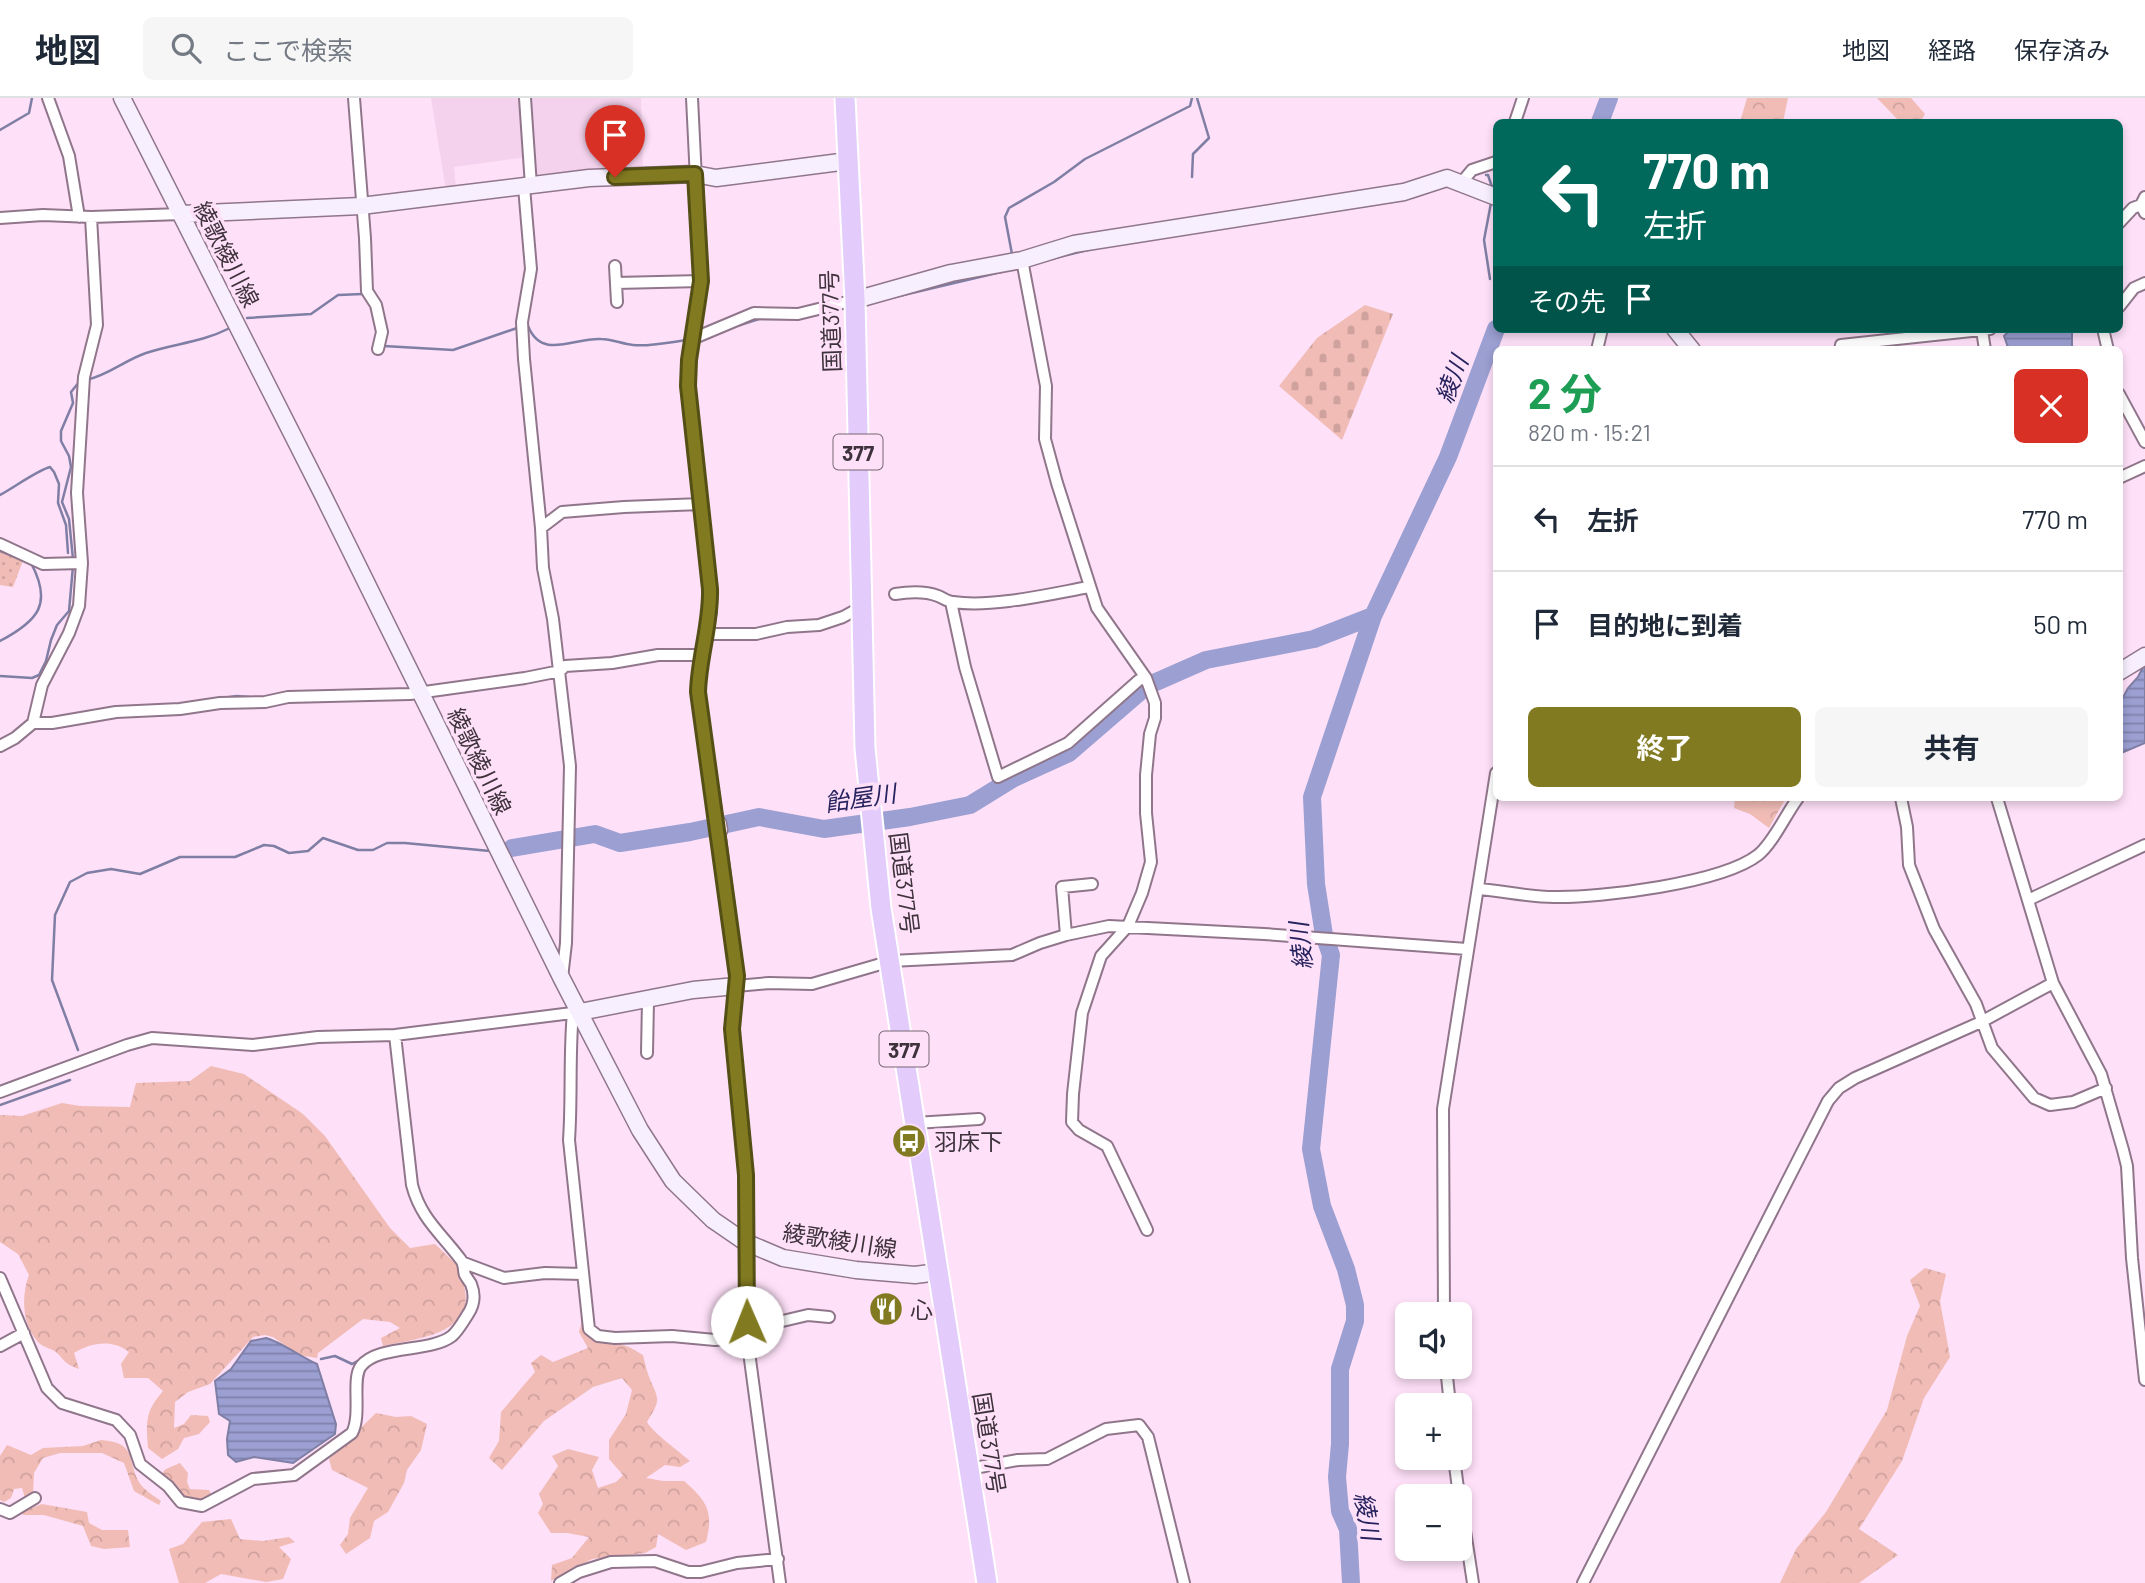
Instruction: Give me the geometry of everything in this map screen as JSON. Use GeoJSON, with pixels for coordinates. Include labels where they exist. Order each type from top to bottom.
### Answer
{"type":"FeatureCollection","features":[{"type":"Feature","properties":{"kind":"highway","name":"国道377号"},"geometry":{"type":"LineString","coordinates":[[845,98],[855,300],[864,748],[881,908],[987,1583]]}},
{"type":"Feature","properties":{"kind":"street"},"geometry":{"type":"LineString","coordinates":[[48,98],[69,156],[79,217]]}},
{"type":"Feature","properties":{"kind":"street","name":"綾歌綾川線"},"geometry":{"type":"LineString","coordinates":[[122,98],[420,692],[576,1012],[640,1130],[673,1181],[713,1220],[745,1242],[783,1258],[856,1270],[915,1275],[937,1272]]}},
{"type":"Feature","properties":{"kind":"street"},"geometry":{"type":"LineString","coordinates":[[354,98],[367,291],[376,305],[382,332],[379,345]]}},
{"type":"Feature","properties":{"kind":"street"},"geometry":{"type":"LineString","coordinates":[[525,98],[531,270],[522,322],[541,528],[542,568],[553,619],[570,766],[566,943],[562,979]]}},
{"type":"Feature","properties":{"kind":"street"},"geometry":{"type":"LineString","coordinates":[[692,98],[701,281],[688,386],[711,611],[699,668],[698,692],[737,976],[732,1029],[746,1164],[747,1337],[780,1583]]}},
{"type":"Feature","properties":{"kind":"street"},"geometry":{"type":"LineString","coordinates":[[1516,119],[1523,98]]}},
{"type":"Feature","properties":{"kind":"street"},"geometry":{"type":"LineString","coordinates":[[0,218],[361,206],[589,177],[695,174],[716,178],[848,161]]}},
{"type":"Feature","properties":{"kind":"street"},"geometry":{"type":"LineString","coordinates":[[1465,184],[1472,170],[1493,163]]}},
{"type":"Feature","properties":{"kind":"street"},"geometry":{"type":"LineString","coordinates":[[692,339],[754,313],[798,314],[951,273],[1023,264],[1074,244],[1404,192],[1447,178],[1493,196]]}},
{"type":"Feature","properties":{"kind":"street"},"geometry":{"type":"LineString","coordinates":[[2123,219],[2133,208],[2144,205]]}},
{"type":"Feature","properties":{"kind":"street"},"geometry":{"type":"LineString","coordinates":[[0,746],[33,723],[42,685],[69,633],[79,606],[76,563],[77,493],[84,380],[97,325],[91,217]]}},
{"type":"Feature","properties":{"kind":"street"},"geometry":{"type":"LineString","coordinates":[[1023,264],[1046,386],[1045,439],[1097,608],[1146,678],[1155,703],[1146,775],[1146,813],[1151,862],[1128,926],[1101,956],[1082,1013],[1072,1122],[1079,1130],[1107,1146],[1147,1230]]}},
{"type":"Feature","properties":{"kind":"street"},"geometry":{"type":"LineString","coordinates":[[615,266],[617,302]]}},
{"type":"Feature","properties":{"kind":"street"},"geometry":{"type":"LineString","coordinates":[[617,283],[701,281]]}},
{"type":"Feature","properties":{"kind":"street"},"geometry":{"type":"LineString","coordinates":[[2123,302],[2134,288],[2145,283]]}},
{"type":"Feature","properties":{"kind":"street"},"geometry":{"type":"LineString","coordinates":[[1841,346],[1881,345],[1965,333]]}},
{"type":"Feature","properties":{"kind":"street"},"geometry":{"type":"LineString","coordinates":[[2123,401],[2145,442]]}},
{"type":"Feature","properties":{"kind":"street"},"geometry":{"type":"LineString","coordinates":[[2123,476],[2145,466]]}},
{"type":"Feature","properties":{"kind":"street"},"geometry":{"type":"LineString","coordinates":[[541,528],[562,512],[701,504]]}},
{"type":"Feature","properties":{"kind":"street"},"geometry":{"type":"LineString","coordinates":[[0,544],[43,564],[76,563]]}},
{"type":"Feature","properties":{"kind":"street"},"geometry":{"type":"LineString","coordinates":[[895,594],[912,592],[937,595],[951,603],[1024,599],[1090,587]]}},
{"type":"Feature","properties":{"kind":"street"},"geometry":{"type":"LineString","coordinates":[[951,603],[965,667],[998,777],[1068,743],[1139,680],[1146,678]]}},
{"type":"Feature","properties":{"kind":"street"},"geometry":{"type":"LineString","coordinates":[[707,634],[756,634],[787,627],[819,625],[843,618],[861,607]]}},
{"type":"Feature","properties":{"kind":"street"},"geometry":{"type":"LineString","coordinates":[[33,723],[52,723],[116,712],[265,702],[288,697],[337,697],[472,687],[560,671],[565,666],[612,663],[658,654],[702,655]]}},
{"type":"Feature","properties":{"kind":"street"},"geometry":{"type":"LineString","coordinates":[[2123,670],[2145,656]]}},
{"type":"Feature","properties":{"kind":"street"},"geometry":{"type":"LineString","coordinates":[[1444,1302],[1443,1109],[1462,948],[1479,888],[1493,793]]}},
{"type":"Feature","properties":{"kind":"street"},"geometry":{"type":"LineString","coordinates":[[1479,888],[1554,897],[1633,892],[1707,876],[1742,865],[1761,853],[1796,801]]}},
{"type":"Feature","properties":{"kind":"street"},"geometry":{"type":"LineString","coordinates":[[1901,801],[1907,827],[1909,865],[1934,929],[1976,1004],[1992,1048],[2034,1098],[2050,1105],[2073,1102],[2106,1088]]}},
{"type":"Feature","properties":{"kind":"street"},"geometry":{"type":"LineString","coordinates":[[1998,801],[2053,983],[2106,1088],[2127,1166],[2132,1258],[2145,1380]]}},
{"type":"Feature","properties":{"kind":"street"},"geometry":{"type":"LineString","coordinates":[[2028,900],[2145,845]]}},
{"type":"Feature","properties":{"kind":"street"},"geometry":{"type":"LineString","coordinates":[[1066,935],[1062,887],[1092,884]]}},
{"type":"Feature","properties":{"kind":"street"},"geometry":{"type":"LineString","coordinates":[[0,1092],[152,1038],[253,1045],[318,1037],[395,1035],[576,1012],[648,1000],[693,989],[769,983],[813,984],[891,961],[1012,955],[1066,935],[1109,926],[1462,948]]}},
{"type":"Feature","properties":{"kind":"street"},"geometry":{"type":"LineString","coordinates":[[1583,1583],[1828,1101],[1839,1088],[1855,1078],[1981,1021],[2053,983]]}},
{"type":"Feature","properties":{"kind":"street"},"geometry":{"type":"LineString","coordinates":[[647,1052],[648,1000]]}},
{"type":"Feature","properties":{"kind":"street"},"geometry":{"type":"LineString","coordinates":[[576,1012],[570,1046],[569,1140],[589,1329],[598,1336],[672,1336],[715,1340],[747,1337]]}},
{"type":"Feature","properties":{"kind":"street"},"geometry":{"type":"LineString","coordinates":[[395,1035],[412,1185],[417,1202],[427,1219],[464,1263],[504,1278],[545,1273],[582,1274]]}},
{"type":"Feature","properties":{"kind":"street"},"geometry":{"type":"LineString","coordinates":[[915,1123],[979,1119]]}},
{"type":"Feature","properties":{"kind":"street"},"geometry":{"type":"LineString","coordinates":[[0,1278],[47,1388],[62,1403],[116,1420],[130,1435],[140,1464],[169,1486],[181,1502],[202,1506],[253,1479],[294,1475],[352,1433],[358,1423],[359,1369],[364,1363],[378,1356],[445,1340],[455,1334],[463,1322],[470,1311],[474,1295],[466,1277],[464,1263]]}},
{"type":"Feature","properties":{"kind":"street"},"geometry":{"type":"LineString","coordinates":[[747,1322],[774,1323],[808,1315],[829,1317]]}},
{"type":"Feature","properties":{"kind":"street"},"geometry":{"type":"LineString","coordinates":[[0,1346],[24,1333]]}},
{"type":"Feature","properties":{"kind":"street"},"geometry":{"type":"LineString","coordinates":[[969,1469],[1018,1460],[1047,1459],[1106,1429],[1139,1425],[1148,1437],[1184,1583]]}},
{"type":"Feature","properties":{"kind":"street"},"geometry":{"type":"LineString","coordinates":[[0,1508],[10,1513],[35,1497]]}},
{"type":"Feature","properties":{"kind":"street"},"geometry":{"type":"LineString","coordinates":[[560,1583],[579,1572],[611,1562],[655,1561],[688,1572],[701,1572],[737,1563],[778,1559]]}},
{"type":"Feature","properties":{"kind":"street"},"geometry":{"type":"LineString","coordinates":[[1469,1561],[1473,1583]]}},
{"type":"Feature","properties":{"kind":"shaded area"},"geometry":{"type":"Polygon","coordinates":[[[431,98],[521,98],[526,157],[454,167],[456,189],[446,190],[431,98]]]}},
{"type":"Feature","properties":{"kind":"shaded area"},"geometry":{"type":"Polygon","coordinates":[[[528,98],[641,98],[643,171],[534,180],[528,98]]]}},
{"type":"Feature","properties":{"kind":"green space"},"geometry":{"type":"Polygon","coordinates":[[[1747,98],[1788,98],[1784,119],[1741,119],[1747,98]]]}},
{"type":"Feature","properties":{"kind":"green space"},"geometry":{"type":"Polygon","coordinates":[[[1877,98],[1911,98],[1925,114],[1922,119],[1897,119],[1877,98]]]}},
{"type":"Feature","properties":{"kind":"green space"},"geometry":{"type":"Polygon","coordinates":[[[1365,305],[1393,314],[1342,440],[1279,386],[1317,338],[1365,305]]]}},
{"type":"Feature","properties":{"kind":"green space"},"geometry":{"type":"Polygon","coordinates":[[[0,549],[8,555],[24,558],[13,587],[0,585],[0,549]]]}},
{"type":"Feature","properties":{"kind":"green space"},"geometry":{"type":"Polygon","coordinates":[[[1735,801],[1784,801],[1769,828],[1750,814],[1734,808],[1735,801]]]}},
{"type":"Feature","properties":{"kind":"green space"},"geometry":{"type":"Polygon","coordinates":[[[211,1066],[244,1074],[303,1114],[325,1136],[390,1228],[410,1248],[435,1244],[458,1266],[459,1280],[463,1282],[466,1299],[462,1313],[454,1323],[428,1336],[383,1346],[381,1338],[400,1328],[390,1322],[363,1319],[318,1353],[317,1358],[299,1355],[273,1337],[253,1337],[210,1384],[188,1392],[175,1402],[174,1428],[184,1424],[191,1415],[208,1416],[210,1422],[199,1434],[184,1438],[178,1449],[162,1459],[148,1448],[147,1431],[150,1411],[163,1391],[148,1378],[124,1378],[121,1364],[129,1352],[116,1345],[88,1346],[74,1353],[79,1369],[66,1362],[55,1351],[40,1344],[29,1327],[24,1301],[29,1275],[18,1254],[0,1242],[0,1115],[22,1116],[62,1103],[130,1107],[136,1083],[190,1081],[211,1066]]]}},
{"type":"Feature","properties":{"kind":"green space"},"geometry":{"type":"Polygon","coordinates":[[[1925,1268],[1946,1274],[1940,1301],[1950,1357],[1924,1398],[1902,1461],[1859,1529],[1898,1555],[1859,1583],[1780,1583],[1796,1549],[1826,1512],[1887,1410],[1907,1336],[1920,1306],[1910,1280],[1925,1268]]]}},
{"type":"Feature","properties":{"kind":"green space"},"geometry":{"type":"Polygon","coordinates":[[[582,1321],[593,1339],[625,1346],[643,1355],[657,1398],[656,1406],[647,1422],[660,1437],[690,1461],[680,1467],[665,1465],[646,1478],[684,1481],[707,1508],[708,1532],[706,1542],[686,1550],[658,1534],[656,1547],[645,1553],[592,1559],[551,1581],[552,1565],[572,1558],[589,1537],[551,1533],[538,1513],[543,1504],[539,1494],[558,1466],[552,1456],[568,1449],[599,1457],[592,1470],[598,1488],[616,1482],[623,1475],[609,1459],[609,1440],[626,1414],[632,1390],[622,1378],[593,1387],[544,1421],[502,1470],[489,1458],[499,1441],[501,1412],[535,1372],[531,1363],[541,1355],[553,1362],[588,1348],[579,1332],[582,1321]]]}},
{"type":"Feature","properties":{"kind":"green space"},"geometry":{"type":"Polygon","coordinates":[[[376,1413],[396,1417],[411,1416],[427,1424],[421,1450],[407,1470],[404,1483],[388,1512],[374,1521],[370,1538],[346,1554],[340,1545],[348,1534],[350,1518],[368,1488],[332,1470],[329,1459],[376,1413]]]}},
{"type":"Feature","properties":{"kind":"green space"},"geometry":{"type":"Polygon","coordinates":[[[101,1440],[113,1442],[126,1449],[139,1482],[161,1501],[159,1505],[134,1491],[124,1463],[102,1453],[60,1453],[43,1458],[34,1473],[33,1493],[25,1498],[22,1488],[14,1489],[11,1498],[4,1502],[0,1500],[0,1456],[7,1445],[31,1455],[43,1448],[83,1446],[101,1440]]]}},
{"type":"Feature","properties":{"kind":"green space"},"geometry":{"type":"Polygon","coordinates":[[[180,1463],[188,1473],[187,1482],[190,1489],[209,1490],[212,1496],[183,1500],[161,1474],[180,1463]]]}},
{"type":"Feature","properties":{"kind":"green space"},"geometry":{"type":"Polygon","coordinates":[[[42,1504],[87,1512],[89,1523],[102,1530],[128,1530],[130,1547],[104,1549],[91,1546],[83,1526],[44,1515],[23,1515],[21,1512],[42,1504]]]}},
{"type":"Feature","properties":{"kind":"green space"},"geometry":{"type":"Polygon","coordinates":[[[231,1519],[240,1539],[263,1541],[289,1537],[295,1542],[279,1547],[291,1559],[283,1579],[266,1582],[221,1574],[205,1583],[179,1583],[169,1549],[183,1544],[202,1522],[231,1519]]]}},
{"type":"Feature","properties":{"kind":"water"},"geometry":{"type":"Polygon","coordinates":[[[2007,333],[2072,333],[2072,346],[2008,346],[2004,336],[2007,333]]]}},
{"type":"Feature","properties":{"kind":"water"},"geometry":{"type":"Polygon","coordinates":[[[2145,663],[2145,743],[2123,752],[2123,697],[2145,663]]]}},
{"type":"Feature","properties":{"kind":"water"},"geometry":{"type":"Polygon","coordinates":[[[266,1338],[317,1364],[336,1424],[335,1434],[293,1463],[254,1457],[236,1462],[228,1455],[230,1421],[219,1414],[215,1381],[231,1369],[251,1341],[266,1338]]]}},
{"type":"Feature","properties":{"kind":"waterway"},"geometry":{"type":"LineString","coordinates":[[0,130],[29,113],[32,98]]}},
{"type":"Feature","properties":{"kind":"waterway"},"geometry":{"type":"LineString","coordinates":[[1012,254],[1005,217],[1009,208],[1054,182],[1085,159],[1190,106],[1192,98]]}},
{"type":"Feature","properties":{"kind":"waterway"},"geometry":{"type":"LineString","coordinates":[[1192,177],[1193,154],[1209,138],[1197,98]]}},
{"type":"Feature","properties":{"kind":"waterway","name":"綾川"},"geometry":{"type":"LineString","coordinates":[[1601,119],[1609,98]]}},
{"type":"Feature","properties":{"kind":"waterway"},"geometry":{"type":"LineString","coordinates":[[1486,175],[1493,190]]}},
{"type":"Feature","properties":{"kind":"waterway"},"geometry":{"type":"LineString","coordinates":[[1414,197],[1437,189]]}},
{"type":"Feature","properties":{"kind":"waterway"},"geometry":{"type":"LineString","coordinates":[[1276,220],[1397,201]]}},
{"type":"Feature","properties":{"kind":"waterway"},"geometry":{"type":"LineString","coordinates":[[1490,279],[1484,240],[1491,203]]}},
{"type":"Feature","properties":{"kind":"waterway"},"geometry":{"type":"LineString","coordinates":[[1055,258],[1096,248]]}},
{"type":"Feature","properties":{"kind":"waterway"},"geometry":{"type":"LineString","coordinates":[[895,297],[1001,272]]}},
{"type":"Feature","properties":{"kind":"waterway"},"geometry":{"type":"LineString","coordinates":[[247,318],[311,314],[338,295],[363,294]]}},
{"type":"Feature","properties":{"kind":"waterway"},"geometry":{"type":"LineString","coordinates":[[740,325],[759,319],[792,319]]}},
{"type":"Feature","properties":{"kind":"waterway"},"geometry":{"type":"LineString","coordinates":[[528,326],[534,337],[550,345],[591,339],[640,345],[688,340]]}},
{"type":"Feature","properties":{"kind":"waterway"},"geometry":{"type":"LineString","coordinates":[[384,346],[453,350],[520,327]]}},
{"type":"Feature","properties":{"kind":"waterway"},"geometry":{"type":"LineString","coordinates":[[86,380],[146,353],[208,337],[230,328]]}},
{"type":"Feature","properties":{"kind":"waterway","name":"綾川"},"geometry":{"type":"LineString","coordinates":[[1351,1583],[1348,1529],[1340,1511],[1337,1477],[1340,1369],[1355,1321],[1355,1305],[1346,1269],[1322,1206],[1311,1149],[1331,955],[1324,935],[1316,884],[1312,797],[1373,616],[1448,457],[1494,333]]}},
{"type":"Feature","properties":{"kind":"waterway"},"geometry":{"type":"LineString","coordinates":[[73,559],[69,519],[62,502],[71,467],[61,441],[61,431],[73,403],[71,392],[80,381]]}},
{"type":"Feature","properties":{"kind":"waterway"},"geometry":{"type":"LineString","coordinates":[[0,495],[50,467],[59,484],[58,503],[66,525],[68,553]]}},
{"type":"Feature","properties":{"kind":"waterway"},"geometry":{"type":"LineString","coordinates":[[0,551],[31,563],[41,590],[38,610],[32,618],[0,641]]}},
{"type":"Feature","properties":{"kind":"waterway"},"geometry":{"type":"LineString","coordinates":[[0,676],[32,678],[39,675],[57,625],[69,611],[73,566]]}},
{"type":"Feature","properties":{"kind":"waterway","name":"飴屋川"},"geometry":{"type":"LineString","coordinates":[[1156,682],[1206,660],[1314,639],[1373,616]]}},
{"type":"Feature","properties":{"kind":"waterway","name":"飴屋川"},"geometry":{"type":"LineString","coordinates":[[512,848],[595,834],[620,843],[759,817],[824,829],[910,817],[970,805],[1014,778],[1069,753],[1142,690]]}},
{"type":"Feature","properties":{"kind":"waterway"},"geometry":{"type":"LineString","coordinates":[[214,699],[249,697]]}},
{"type":"Feature","properties":{"kind":"waterway","name":"飴屋川"},"geometry":{"type":"LineString","coordinates":[[78,1050],[52,980],[55,915],[70,882],[87,873],[111,869],[140,874],[180,857],[235,857],[264,845],[289,853],[308,851],[323,838],[358,850],[373,850],[387,843],[405,843],[490,851]]}},
{"type":"Feature","properties":{"kind":"waterway","name":"飴屋川"},"geometry":{"type":"LineString","coordinates":[[0,1105],[70,1080]]}},
{"type":"Feature","properties":{"kind":"waterway"},"geometry":{"type":"LineString","coordinates":[[321,1359],[335,1356],[352,1364],[363,1358]]}},
{"type":"Feature","properties":{"kind":"place","name":"羽床下"},"geometry":{"type":"Point","coordinates":[909,1141]}},
{"type":"Feature","properties":{"kind":"place","name":"心"},"geometry":{"type":"Point","coordinates":[886,1309]}},
{"type":"Feature","properties":{"kind":"route"},"geometry":{"type":"LineString","coordinates":[[615,177],[695,174],[701,281],[689,360],[688,386],[711,611],[699,668],[698,692],[737,976],[732,1029],[746,1175],[747,1322]]}}]}
